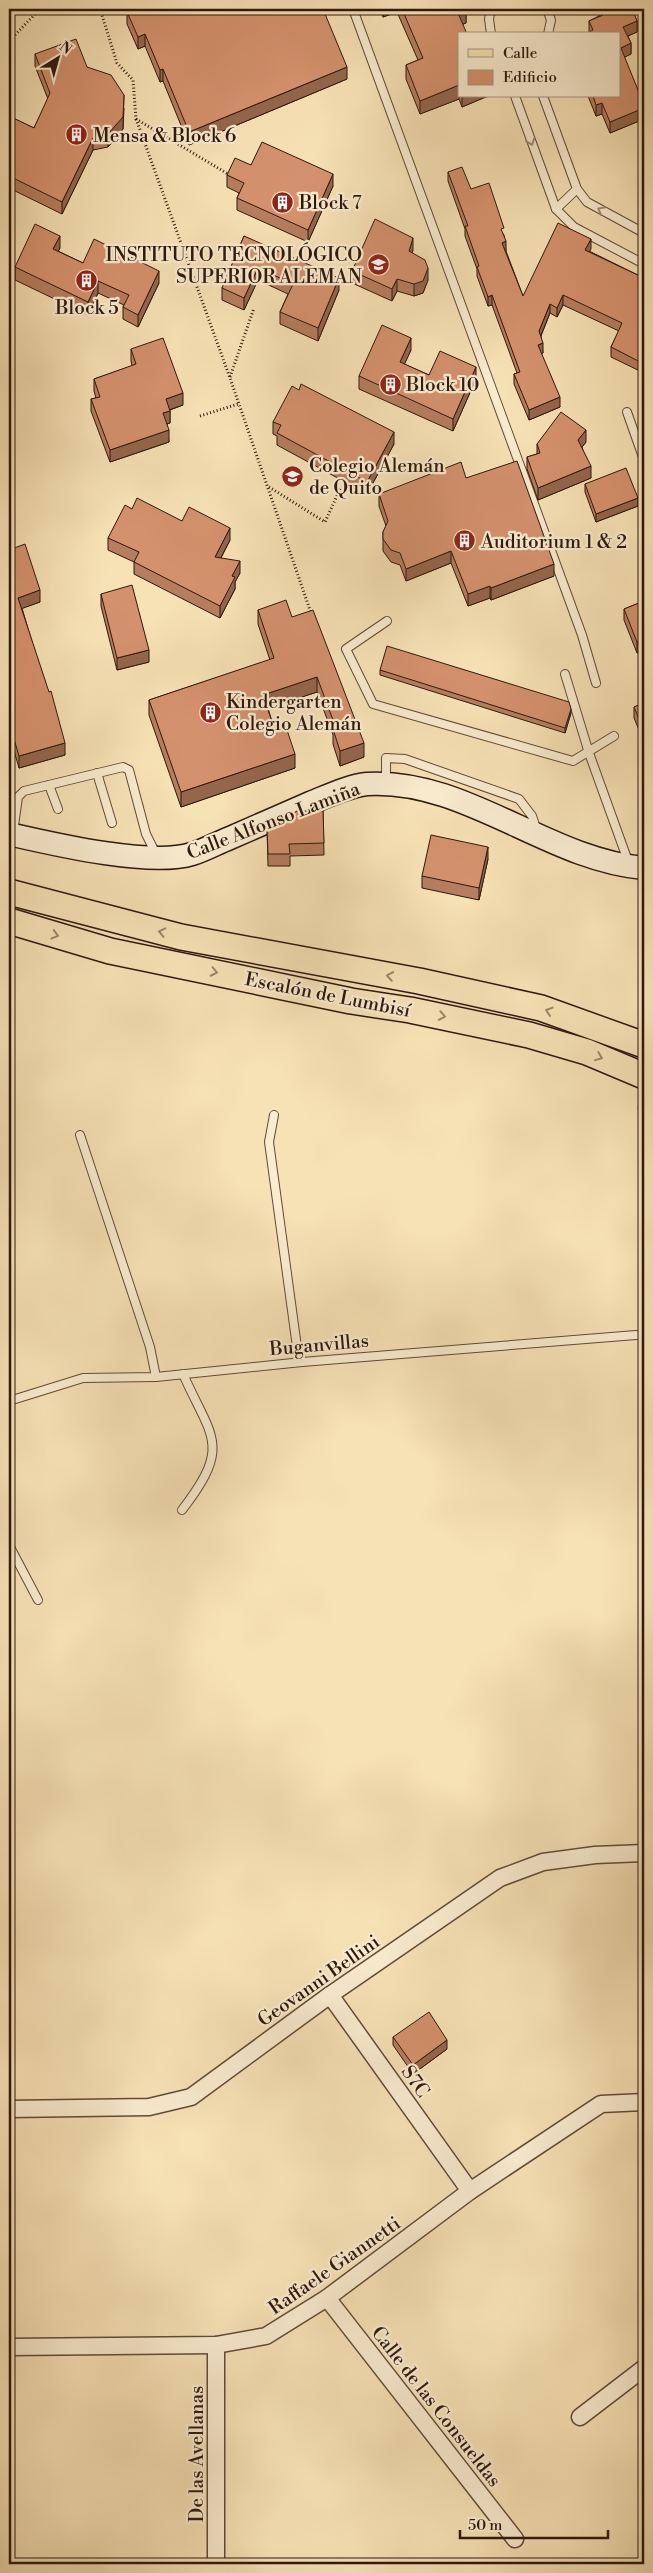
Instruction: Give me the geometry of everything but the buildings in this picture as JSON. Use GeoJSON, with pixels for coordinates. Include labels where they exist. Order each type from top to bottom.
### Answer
{"type":"FeatureCollection","features":[{"type":"Feature","properties":{"kind":"main road","name":"Escalón de Lumbisí"},"geometry":{"type":"LineString","coordinates":[[9,892],[181,937],[419,981],[541,1008],[644,1045]]}},
{"type":"Feature","properties":{"kind":"main road","name":"Escalón de Lumbisí"},"geometry":{"type":"LineString","coordinates":[[9,921],[110,951],[351,1002],[410,1010],[530,1035],[586,1052],[644,1076]]}},
{"type":"Feature","properties":{"kind":"street","name":"Calle Alfonso Lamiña"},"geometry":{"type":"LineString","coordinates":[[11,834],[79,848],[158,859],[191,855],[337,792],[366,784],[386,785],[463,801],[539,837],[637,867]]}},
{"type":"Feature","properties":{"kind":"street","name":"Geovanni Bellini"},"geometry":{"type":"LineString","coordinates":[[9,2109],[149,2107],[191,2097],[330,1994],[500,1878],[543,1862],[595,1855],[644,1853]]}},
{"type":"Feature","properties":{"kind":"street","name":"S7C"},"geometry":{"type":"LineString","coordinates":[[330,1994],[470,2191]]}},
{"type":"Feature","properties":{"kind":"street","name":"Raffaele Giannetti"},"geometry":{"type":"LineString","coordinates":[[9,2347],[216,2345],[266,2336],[327,2298],[470,2191],[601,2104],[644,2102]]}},
{"type":"Feature","properties":{"kind":"street","name":"Calle de las Consueldas"},"geometry":{"type":"LineString","coordinates":[[327,2298],[515,2539]]}},
{"type":"Feature","properties":{"kind":"street","name":"De las Avellanas"},"geometry":{"type":"LineString","coordinates":[[216,2345],[216,2564]]}},
{"type":"Feature","properties":{"kind":"street"},"geometry":{"type":"LineString","coordinates":[[580,2417],[644,2368]]}},
{"type":"Feature","properties":{"kind":"lane"},"geometry":{"type":"LineString","coordinates":[[353,9],[578,626],[596,683]]}},
{"type":"Feature","properties":{"kind":"lane"},"geometry":{"type":"LineString","coordinates":[[491,9],[489,19],[491,32]]}},
{"type":"Feature","properties":{"kind":"lane"},"geometry":{"type":"LineString","coordinates":[[547,9],[552,20],[549,32]]}},
{"type":"Feature","properties":{"kind":"lane"},"geometry":{"type":"LineString","coordinates":[[516,98],[556,209],[574,227],[644,264]]}},
{"type":"Feature","properties":{"kind":"lane"},"geometry":{"type":"LineString","coordinates":[[544,98],[576,189],[587,202],[644,232]]}},
{"type":"Feature","properties":{"kind":"lane"},"geometry":{"type":"LineString","coordinates":[[556,209],[576,189]]}},
{"type":"Feature","properties":{"kind":"lane"},"geometry":{"type":"LineString","coordinates":[[627,412],[644,460]]}},
{"type":"Feature","properties":{"kind":"lane"},"geometry":{"type":"LineString","coordinates":[[387,621],[346,649],[373,704],[573,761],[614,736]]}},
{"type":"Feature","properties":{"kind":"lane"},"geometry":{"type":"LineString","coordinates":[[565,674],[589,753],[637,867]]}},
{"type":"Feature","properties":{"kind":"lane"},"geometry":{"type":"LineString","coordinates":[[11,834],[18,797],[24,791],[123,767],[128,770],[146,834],[158,859]]}},
{"type":"Feature","properties":{"kind":"lane"},"geometry":{"type":"LineString","coordinates":[[97,773],[112,823]]}},
{"type":"Feature","properties":{"kind":"lane"},"geometry":{"type":"LineString","coordinates":[[49,785],[58,809]]}},
{"type":"Feature","properties":{"kind":"lane"},"geometry":{"type":"LineString","coordinates":[[274,1115],[269,1142],[297,1347],[302,1362]]}},
{"type":"Feature","properties":{"kind":"lane"},"geometry":{"type":"LineString","coordinates":[[80,1136],[150,1347],[156,1377]]}},
{"type":"Feature","properties":{"kind":"lane","name":"Buganvillas"},"geometry":{"type":"LineString","coordinates":[[9,1401],[83,1378],[156,1377],[302,1362],[636,1335]]}},
{"type":"Feature","properties":{"kind":"lane"},"geometry":{"type":"LineString","coordinates":[[182,1510],[200,1486],[208,1469],[213,1439],[202,1409],[183,1374]]}},
{"type":"Feature","properties":{"kind":"lane"},"geometry":{"type":"LineString","coordinates":[[9,1545],[38,1600]]}},
{"type":"Feature","properties":{"kind":"path"},"geometry":{"type":"LineString","coordinates":[[9,38],[13,37],[40,9]]}},
{"type":"Feature","properties":{"kind":"path"},"geometry":{"type":"LineString","coordinates":[[100,9],[118,63],[132,80],[136,119],[230,378],[314,622]]}},
{"type":"Feature","properties":{"kind":"path"},"geometry":{"type":"LineString","coordinates":[[136,119],[228,174]]}},
{"type":"Feature","properties":{"kind":"path"},"geometry":{"type":"LineString","coordinates":[[230,378],[254,308]]}},
{"type":"Feature","properties":{"kind":"path"},"geometry":{"type":"LineString","coordinates":[[200,416],[238,404]]}},
{"type":"Feature","properties":{"kind":"path"},"geometry":{"type":"LineString","coordinates":[[268,487],[325,522],[341,487]]}},
{"type":"Feature","properties":{"kind":"green space"},"geometry":{"type":"Polygon","coordinates":[[[638,1106],[644,1106],[644,1173],[638,1106]]]}},
{"type":"Feature","properties":{"kind":"place","name":"Mensa & Block 6"},"geometry":{"type":"Point","coordinates":[77,135]}},
{"type":"Feature","properties":{"kind":"place","name":"Block 7"},"geometry":{"type":"Point","coordinates":[283,202]}},
{"type":"Feature","properties":{"kind":"place","name":"INSTITUTO TECNOLÓGICO SUPERIOR ALEMAN"},"geometry":{"type":"Point","coordinates":[378,265]}},
{"type":"Feature","properties":{"kind":"place","name":"Block 5"},"geometry":{"type":"Point","coordinates":[87,281]}},
{"type":"Feature","properties":{"kind":"place","name":"Block 10"},"geometry":{"type":"Point","coordinates":[390,384]}},
{"type":"Feature","properties":{"kind":"place","name":"Colegio Alemán de Quito"},"geometry":{"type":"Point","coordinates":[293,476]}},
{"type":"Feature","properties":{"kind":"place","name":"Auditorium 1 & 2"},"geometry":{"type":"Point","coordinates":[465,541]}},
{"type":"Feature","properties":{"kind":"place","name":"Kindergarten Colegio Alemán"},"geometry":{"type":"Point","coordinates":[210,712]}}]}
